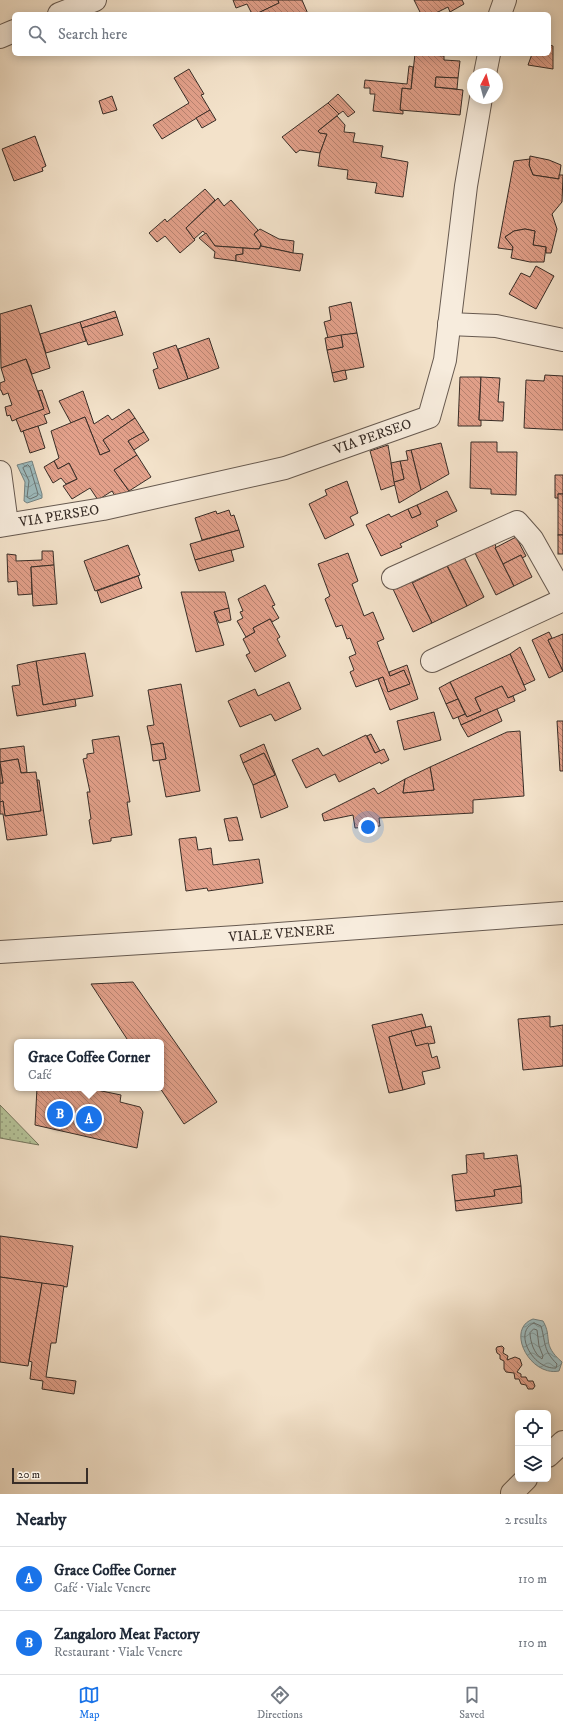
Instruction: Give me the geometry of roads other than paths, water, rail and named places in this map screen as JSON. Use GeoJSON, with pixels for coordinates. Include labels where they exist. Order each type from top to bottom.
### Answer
{"type":"FeatureCollection","features":[{"type":"Feature","properties":{"kind":"street"},"geometry":{"type":"LineString","coordinates":[[64,12],[96,0]]}},
{"type":"Feature","properties":{"kind":"street"},"geometry":{"type":"LineString","coordinates":[[501,12],[505,0]]}},
{"type":"Feature","properties":{"kind":"street"},"geometry":{"type":"LineString","coordinates":[[0,37],[12,33]]}},
{"type":"Feature","properties":{"kind":"street"},"geometry":{"type":"LineString","coordinates":[[486,68],[489,56]]}},
{"type":"Feature","properties":{"kind":"street","name":"VIA PERSEO"},"geometry":{"type":"LineString","coordinates":[[3,525],[103,509],[285,468],[429,417],[445,360],[466,186],[480,104]]}},
{"type":"Feature","properties":{"kind":"street"},"geometry":{"type":"LineString","coordinates":[[449,324],[496,326],[563,340]]}},
{"type":"Feature","properties":{"kind":"street"},"geometry":{"type":"LineString","coordinates":[[0,472],[3,525]]}},
{"type":"Feature","properties":{"kind":"street"},"geometry":{"type":"LineString","coordinates":[[393,578],[517,522],[532,539],[563,594]]}},
{"type":"Feature","properties":{"kind":"street"},"geometry":{"type":"LineString","coordinates":[[432,661],[563,600]]}},
{"type":"Feature","properties":{"kind":"street","name":"VIALE VENERE"},"geometry":{"type":"LineString","coordinates":[[0,952],[237,937],[563,913]]}},
{"type":"Feature","properties":{"kind":"street"},"geometry":{"type":"LineString","coordinates":[[551,1453],[563,1442]]}},
{"type":"Feature","properties":{"kind":"water"},"geometry":{"type":"Polygon","coordinates":[[[32,461],[42,498],[27,503],[24,501],[25,482],[17,465],[32,461]]]}},
{"type":"Feature","properties":{"kind":"water"},"geometry":{"type":"Polygon","coordinates":[[[533,1319],[543,1321],[546,1327],[549,1346],[562,1362],[559,1371],[548,1371],[539,1367],[531,1360],[525,1351],[521,1341],[521,1332],[525,1324],[533,1319]]]}},
{"type":"Feature","properties":{"kind":"place","name":"Zangaloro Meat Factory"},"geometry":{"type":"Point","coordinates":[60,1114]}},
{"type":"Feature","properties":{"kind":"place","name":"Grace Coffee Corner"},"geometry":{"type":"Point","coordinates":[89,1119]}}]}
